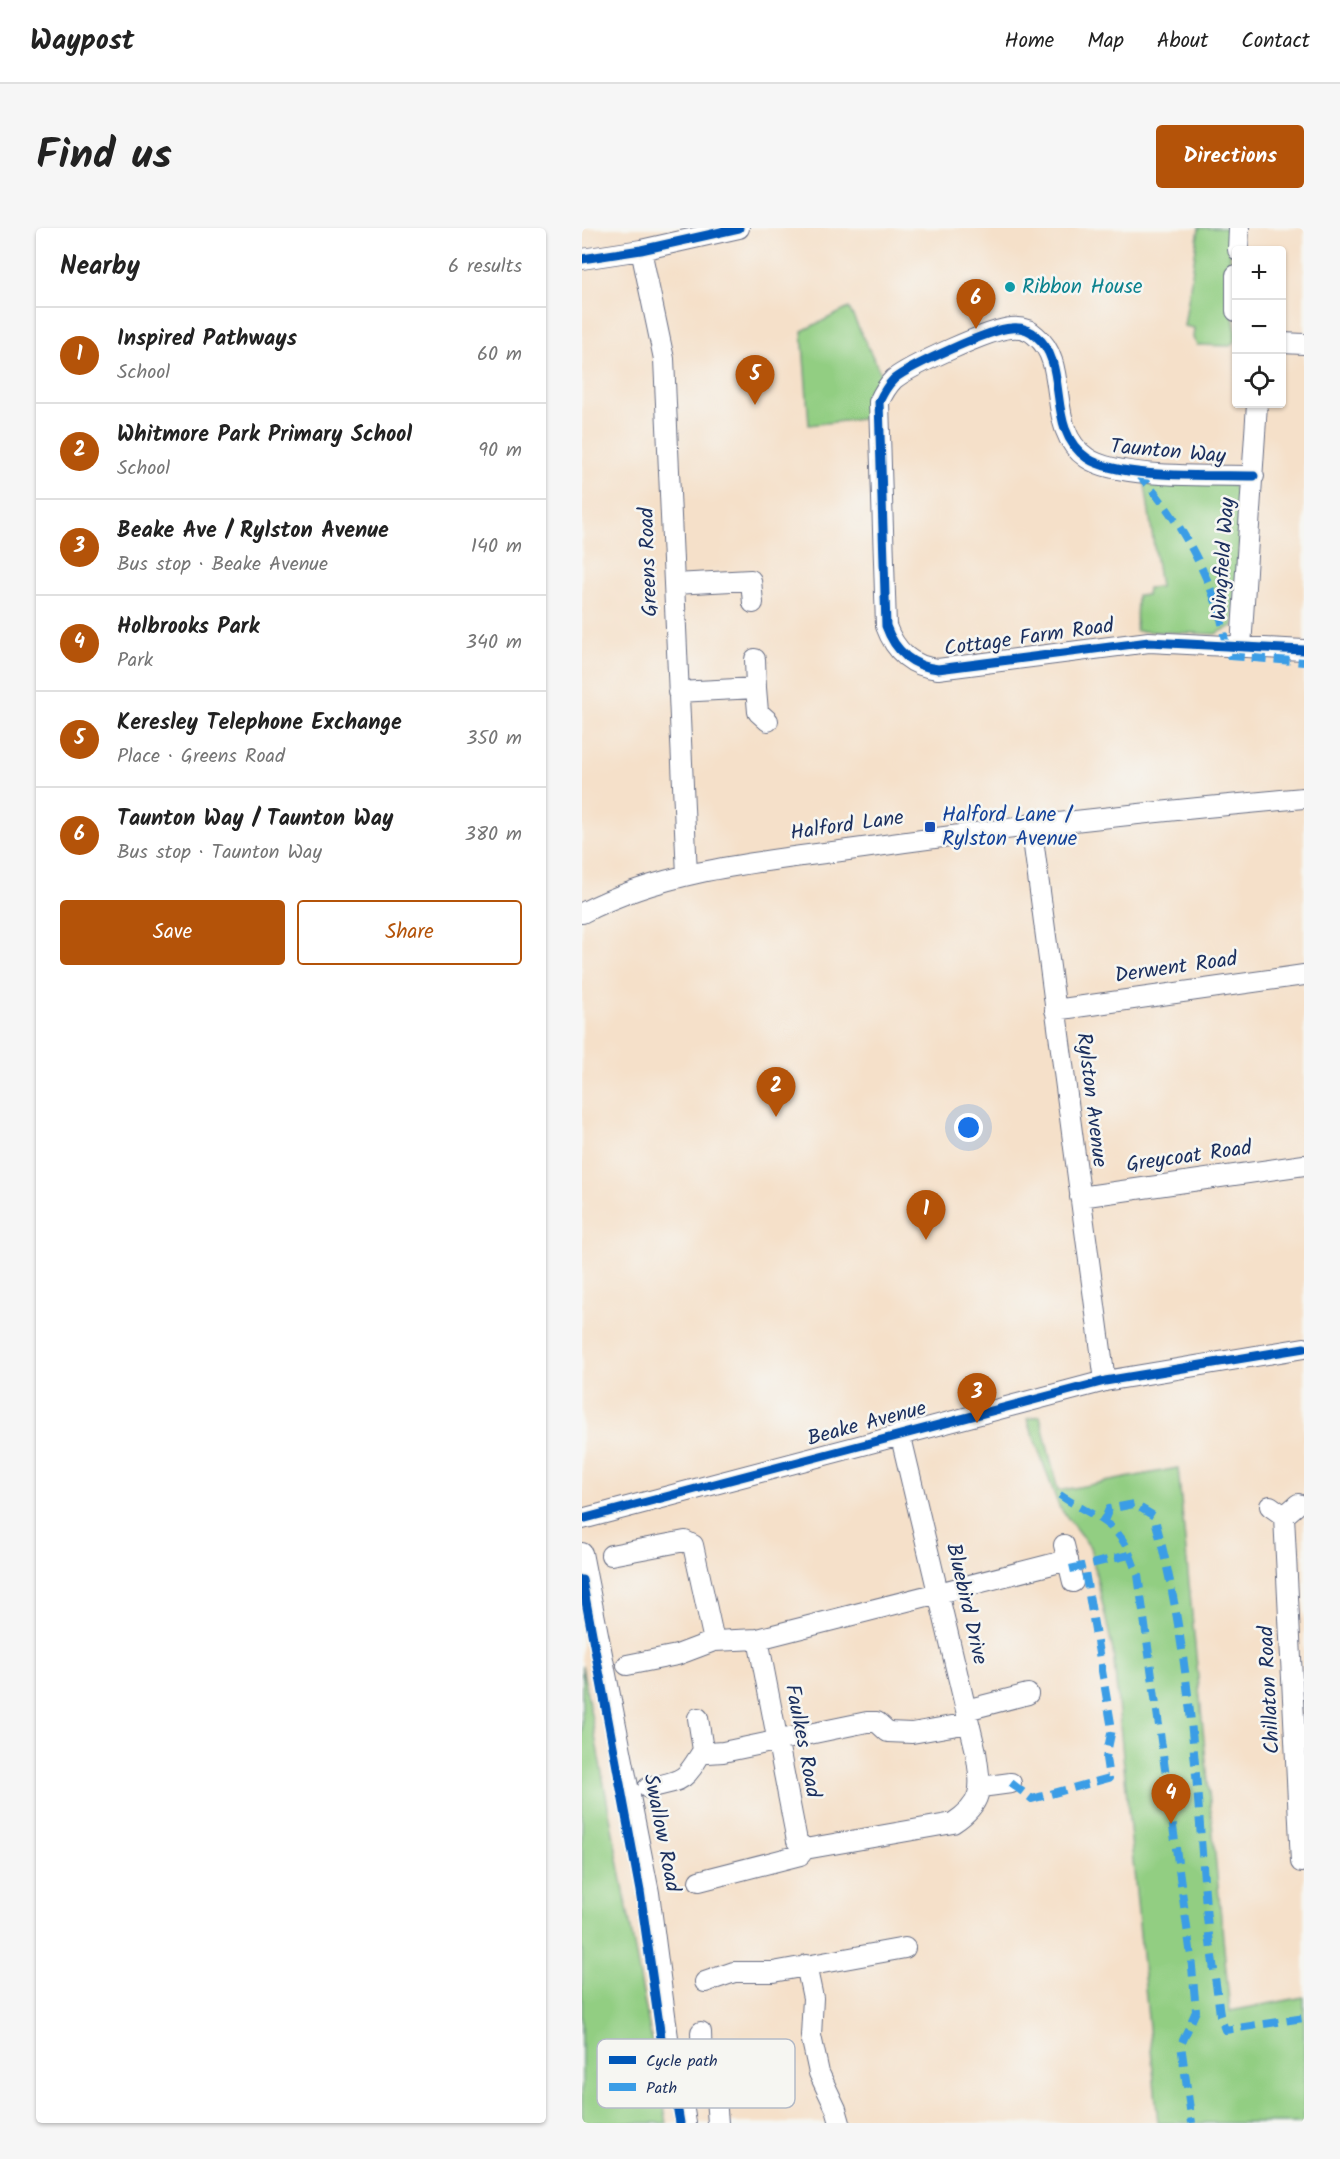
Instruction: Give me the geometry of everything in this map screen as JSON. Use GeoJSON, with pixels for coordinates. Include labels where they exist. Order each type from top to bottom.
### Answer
{"type":"FeatureCollection","features":[{"type":"Feature","properties":{"kind":"street"},"geometry":{"type":"LineString","coordinates":[[582,259],[641,250],[689,234],[740,228]]}},
{"type":"Feature","properties":{"kind":"street"},"geometry":{"type":"LineString","coordinates":[[1238,246],[1239,228]]}},
{"type":"Feature","properties":{"kind":"street","name":"Greens Road"},"geometry":{"type":"LineString","coordinates":[[641,250],[664,355],[687,875]]}},
{"type":"Feature","properties":{"kind":"street","name":"Taunton Way"},"geometry":{"type":"LineString","coordinates":[[880,483],[878,412],[879,402],[889,385],[904,373],[986,335],[1002,329],[1019,327],[1037,336],[1048,352],[1063,426],[1073,445],[1087,459],[1114,470],[1254,476]]}},
{"type":"Feature","properties":{"kind":"street"},"geometry":{"type":"LineString","coordinates":[[1286,343],[1304,344]]}},
{"type":"Feature","properties":{"kind":"street","name":"Wingfield Way"},"geometry":{"type":"LineString","coordinates":[[1241,646],[1257,408]]}},
{"type":"Feature","properties":{"kind":"street","name":"Cottage Farm Road"},"geometry":{"type":"LineString","coordinates":[[880,483],[886,626],[898,649],[920,665],[947,668],[1132,643],[1304,650]]}},
{"type":"Feature","properties":{"kind":"street"},"geometry":{"type":"LineString","coordinates":[[674,584],[751,572],[753,603]]}},
{"type":"Feature","properties":{"kind":"street"},"geometry":{"type":"LineString","coordinates":[[754,659],[758,712],[768,721]]}},
{"type":"Feature","properties":{"kind":"street"},"geometry":{"type":"LineString","coordinates":[[678,692],[756,688]]}},
{"type":"Feature","properties":{"kind":"street","name":"Halford Lane"},"geometry":{"type":"LineString","coordinates":[[582,913],[656,883],[734,866],[1031,824],[1304,798]]}},
{"type":"Feature","properties":{"kind":"street","name":"Rylston Avenue"},"geometry":{"type":"LineString","coordinates":[[1031,824],[1105,1381]]}},
{"type":"Feature","properties":{"kind":"street","name":"Derwent Road"},"geometry":{"type":"LineString","coordinates":[[1055,1010],[1304,975]]}},
{"type":"Feature","properties":{"kind":"street","name":"Greycoat Road"},"geometry":{"type":"LineString","coordinates":[[1080,1197],[1304,1165]]}},
{"type":"Feature","properties":{"kind":"street","name":"Beake Avenue"},"geometry":{"type":"LineString","coordinates":[[582,1519],[900,1433],[1105,1381],[1304,1348]]}},
{"type":"Feature","properties":{"kind":"street","name":"Bluebird Drive"},"geometry":{"type":"LineString","coordinates":[[900,1433],[939,1592],[981,1787]]}},
{"type":"Feature","properties":{"kind":"street","name":"Chillaton Road"},"geometry":{"type":"LineString","coordinates":[[1284,1509],[1299,1686],[1301,1862]]}},
{"type":"Feature","properties":{"kind":"street"},"geometry":{"type":"LineString","coordinates":[[611,1555],[685,1541],[693,1545],[714,1641]]}},
{"type":"Feature","properties":{"kind":"street","name":"Swallow Road"},"geometry":{"type":"LineString","coordinates":[[582,1553],[649,1893],[668,2039]]}},
{"type":"Feature","properties":{"kind":"street"},"geometry":{"type":"LineString","coordinates":[[627,1665],[677,1655],[714,1641],[758,1639],[939,1592],[1066,1553],[1073,1582]]}},
{"type":"Feature","properties":{"kind":"street","name":"Faulkes Road"},"geometry":{"type":"LineString","coordinates":[[758,1639],[797,1841],[805,1849]]}},
{"type":"Feature","properties":{"kind":"street"},"geometry":{"type":"LineString","coordinates":[[704,1750],[708,1753],[723,1752],[867,1722],[877,1722],[888,1732],[912,1733],[967,1717],[1028,1694]]}},
{"type":"Feature","properties":{"kind":"street"},"geometry":{"type":"LineString","coordinates":[[648,1788],[682,1780],[688,1775],[704,1750],[698,1718]]}},
{"type":"Feature","properties":{"kind":"street"},"geometry":{"type":"LineString","coordinates":[[699,1881],[800,1855],[805,1849],[953,1823],[970,1810],[981,1787],[1011,1783]]}},
{"type":"Feature","properties":{"kind":"street"},"geometry":{"type":"LineString","coordinates":[[705,1982],[734,1972],[773,1972],[905,1948]]}},
{"type":"Feature","properties":{"kind":"street"},"geometry":{"type":"LineString","coordinates":[[806,1965],[813,1998],[811,2036],[819,2073],[837,2109],[840,2123]]}},
{"type":"Feature","properties":{"kind":"street"},"geometry":{"type":"LineString","coordinates":[[701,2032],[701,2039]]}},
{"type":"Feature","properties":{"kind":"street","name":"Swallow Road"},"geometry":{"type":"LineString","coordinates":[[684,2108],[686,2123]]}},
{"type":"Feature","properties":{"kind":"street"},"geometry":{"type":"LineString","coordinates":[[717,2108],[718,2123]]}},
{"type":"Feature","properties":{"kind":"green space"},"geometry":{"type":"Polygon","coordinates":[[[1199,228],[1233,228],[1229,288],[1232,344],[1230,346],[1197,345],[1193,338],[1194,328],[1184,326],[1199,228]]]}},
{"type":"Feature","properties":{"kind":"green space"},"geometry":{"type":"Polygon","coordinates":[[[849,308],[883,378],[871,401],[870,418],[809,425],[802,331],[849,308]]]}},
{"type":"Feature","properties":{"kind":"green space"},"geometry":{"type":"Polygon","coordinates":[[[1144,478],[1230,484],[1243,496],[1233,626],[1215,634],[1136,631],[1137,595],[1147,595],[1148,588],[1160,587],[1144,478]]]}},
{"type":"Feature","properties":{"kind":"green space"},"geometry":{"type":"Polygon","coordinates":[[[1040,1416],[1058,1491],[1178,1468],[1230,2011],[1304,1997],[1304,2123],[1158,2123],[1113,1651],[1090,1547],[1059,1507],[1027,1419],[1040,1416]]]}},
{"type":"Feature","properties":{"kind":"green space"},"geometry":{"type":"Polygon","coordinates":[[[582,1666],[651,2039],[597,2039],[597,2108],[664,2108],[667,2123],[582,2123],[582,1666]]]}},
{"type":"Feature","properties":{"kind":"marked path"},"geometry":{"type":"LineString","coordinates":[[1137,473],[1175,520],[1195,555],[1219,611],[1230,656],[1304,662]]}},
{"type":"Feature","properties":{"kind":"marked path"},"geometry":{"type":"LineString","coordinates":[[1060,1495],[1112,1528],[1125,1544],[1138,1575],[1191,1956],[1196,2011],[1181,2045],[1192,2123]]}},
{"type":"Feature","properties":{"kind":"marked path"},"geometry":{"type":"LineString","coordinates":[[1104,1521],[1109,1509],[1134,1504],[1154,1516],[1166,1564],[1184,1661],[1195,1759],[1207,1920],[1220,2015],[1225,2030],[1304,2018]]}},
{"type":"Feature","properties":{"kind":"marked path"},"geometry":{"type":"LineString","coordinates":[[1070,1569],[1129,1555]]}},
{"type":"Feature","properties":{"kind":"marked path"},"geometry":{"type":"LineString","coordinates":[[1011,1783],[1032,1799],[1109,1778],[1106,1758],[1112,1729],[1084,1566]]}},
{"type":"Feature","properties":{"kind":"cycle path"},"geometry":{"type":"LineString","coordinates":[[582,259],[641,250],[739,228]]}},
{"type":"Feature","properties":{"kind":"cycle path"},"geometry":{"type":"LineString","coordinates":[[1254,476],[1143,473],[1101,465],[1087,458],[1074,446],[1066,431],[1053,363],[1046,348],[1036,336],[1025,329],[1011,328],[969,341],[894,379],[879,402],[886,626],[894,643],[905,656],[920,665],[938,669],[1149,642],[1304,650]]}},
{"type":"Feature","properties":{"kind":"cycle path"},"geometry":{"type":"LineString","coordinates":[[582,1519],[1105,1381],[1304,1348]]}},
{"type":"Feature","properties":{"kind":"cycle path"},"geometry":{"type":"LineString","coordinates":[[582,1580],[640,1891],[661,2039]]}},
{"type":"Feature","properties":{"kind":"cycle path"},"geometry":{"type":"LineString","coordinates":[[678,2108],[680,2123]]}},
{"type":"Feature","properties":{"kind":"place","name":"Ribbon House"},"geometry":{"type":"Point","coordinates":[1010,287]}},
{"type":"Feature","properties":{"kind":"place","name":"Taunton Way / Taunton Way"},"geometry":{"type":"Point","coordinates":[976,329]}},
{"type":"Feature","properties":{"kind":"place","name":"Keresley Telephone Exchange"},"geometry":{"type":"Point","coordinates":[755,405]}},
{"type":"Feature","properties":{"kind":"place","name":"Halford Lane / Rylston Avenue"},"geometry":{"type":"Point","coordinates":[930,827]}},
{"type":"Feature","properties":{"kind":"place","name":"Whitmore Park Primary School"},"geometry":{"type":"Point","coordinates":[776,1117]}},
{"type":"Feature","properties":{"kind":"place","name":"Inspired Pathways"},"geometry":{"type":"Point","coordinates":[926,1240]}},
{"type":"Feature","properties":{"kind":"place","name":"Beake Ave / Rylston Avenue"},"geometry":{"type":"Point","coordinates":[977,1423]}},
{"type":"Feature","properties":{"kind":"place","name":"Holbrooks Park"},"geometry":{"type":"Point","coordinates":[1171,1824]}}]}
